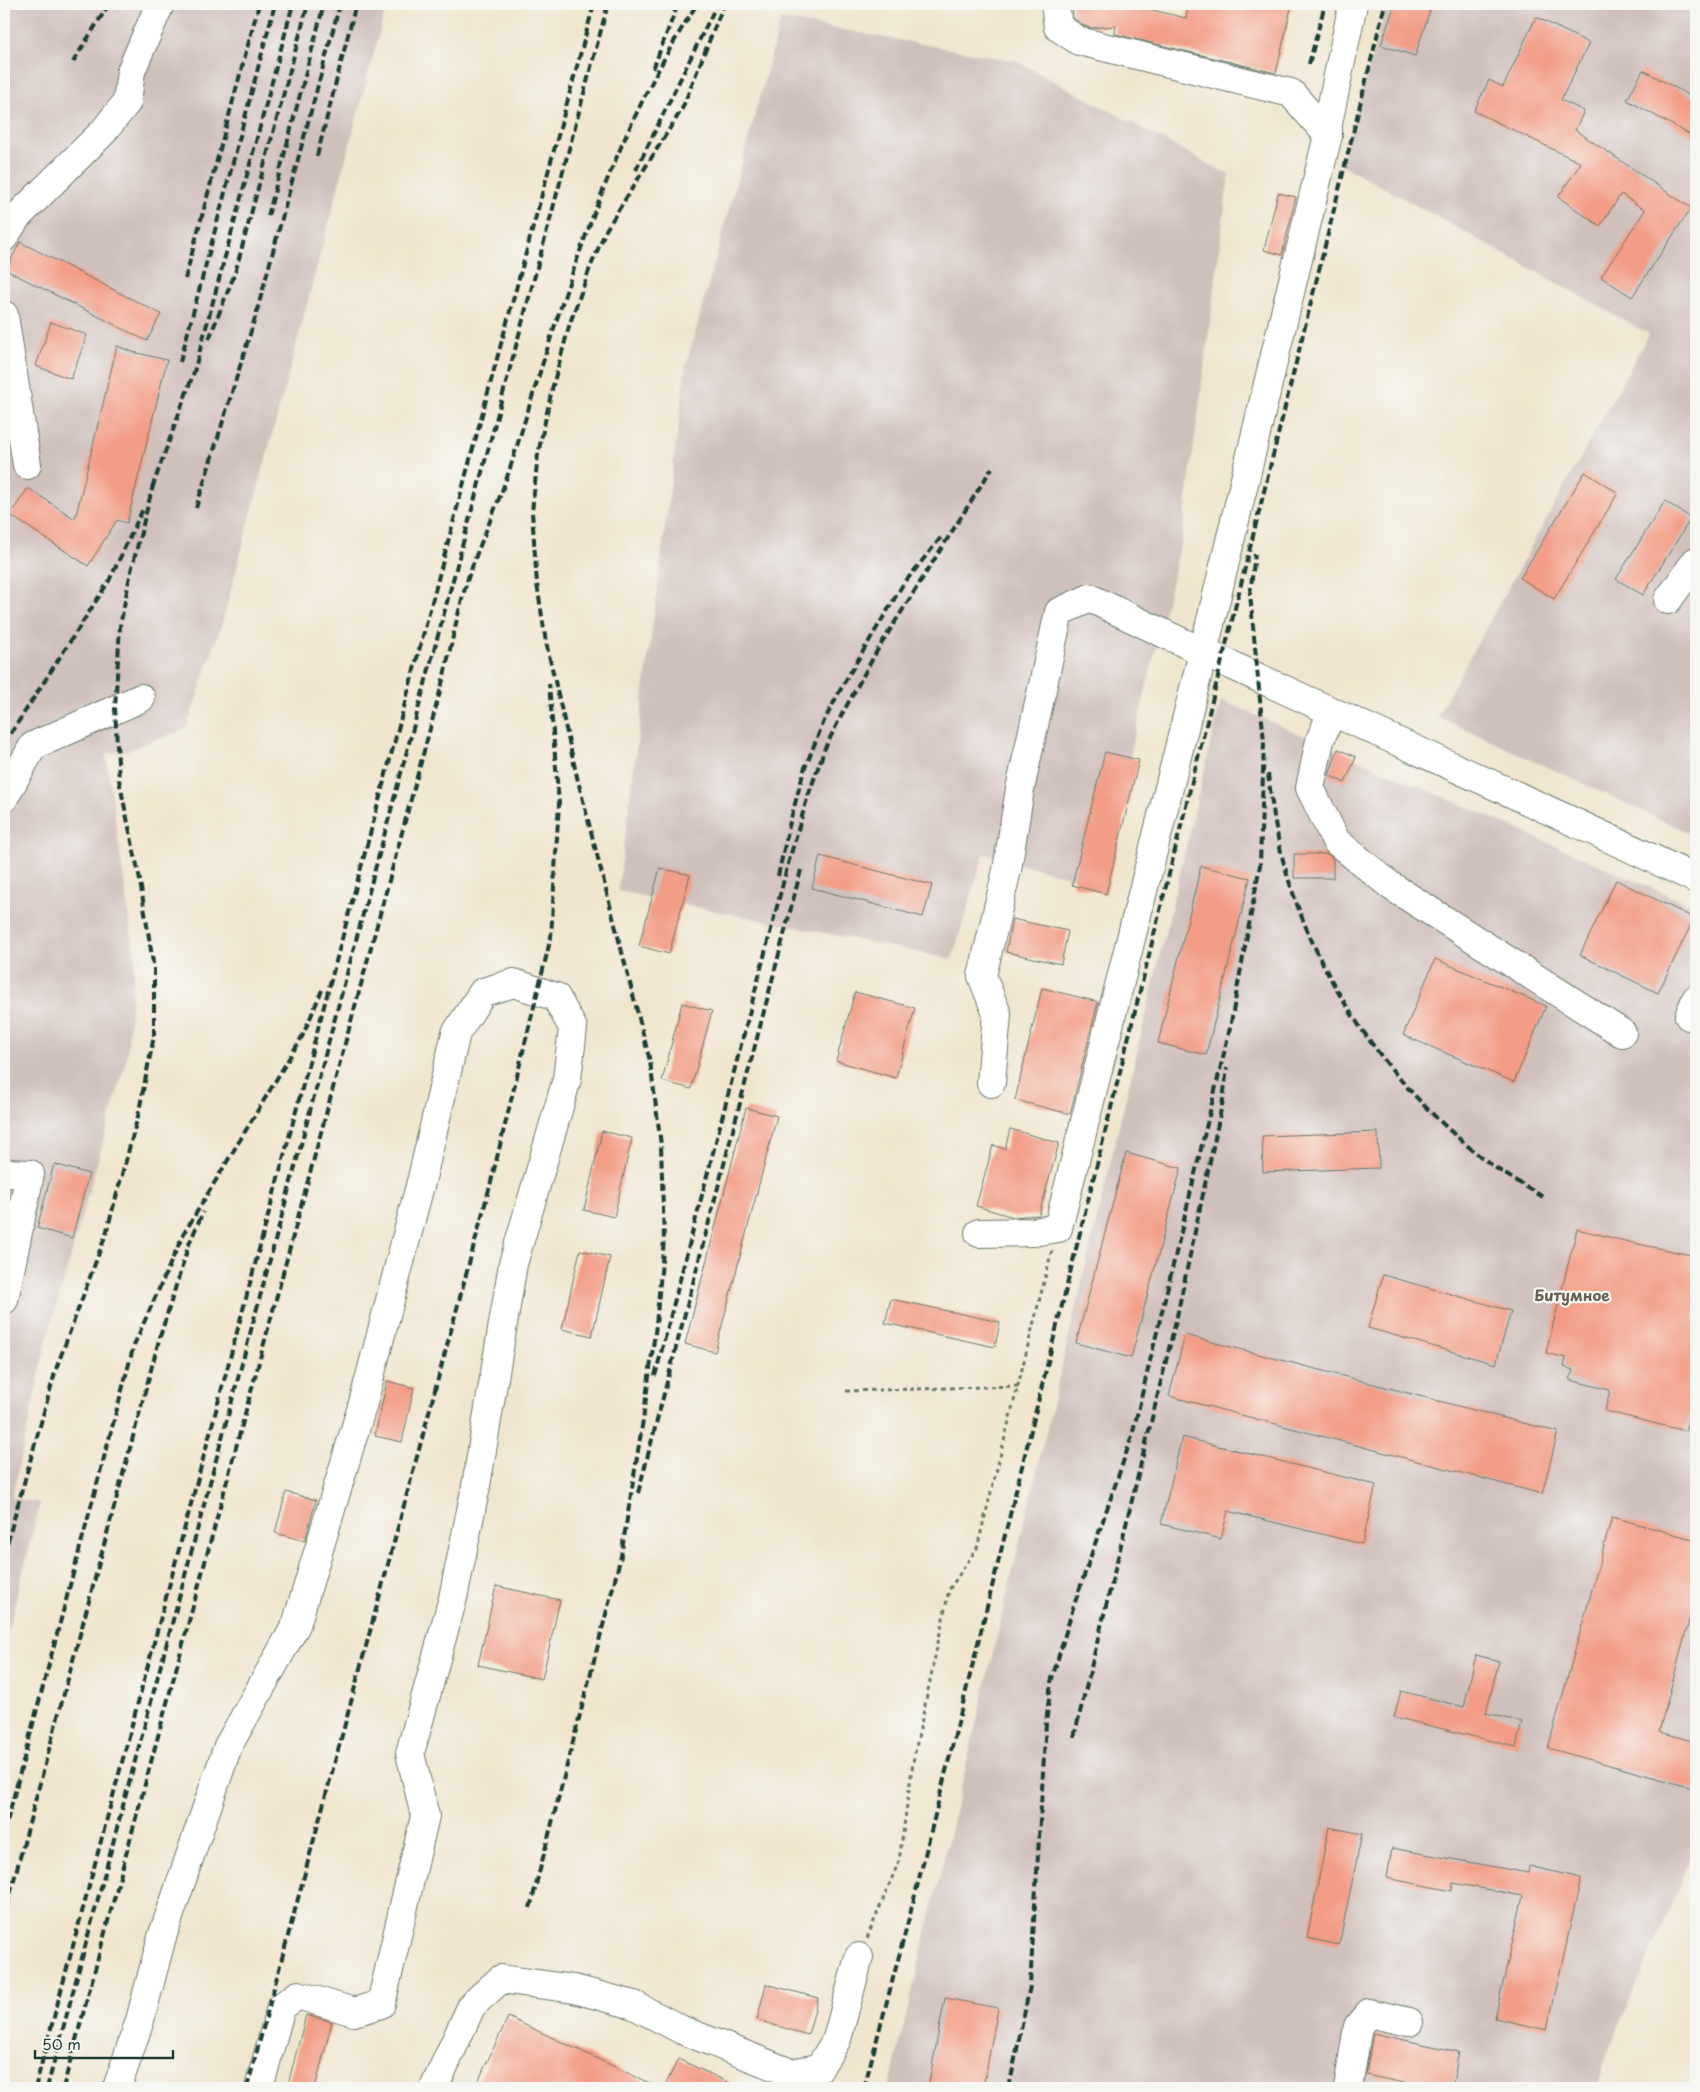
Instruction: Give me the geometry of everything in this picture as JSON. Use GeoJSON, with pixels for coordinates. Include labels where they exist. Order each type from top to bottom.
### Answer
{"type":"FeatureCollection","features":[{"type":"Feature","properties":{"kind":"street"},"geometry":{"type":"LineString","coordinates":[[4,237],[17,217],[104,132],[127,102],[131,71],[160,4]]}},
{"type":"Feature","properties":{"kind":"street"},"geometry":{"type":"LineString","coordinates":[[1055,4],[1058,27],[1078,41],[1291,93],[1328,135]]}},
{"type":"Feature","properties":{"kind":"street"},"geometry":{"type":"LineString","coordinates":[[979,1233],[1033,1232],[1058,1228],[1203,653],[1328,135],[1328,123],[1354,4]]}},
{"type":"Feature","properties":{"kind":"street"},"geometry":{"type":"LineString","coordinates":[[4,314],[27,466]]}},
{"type":"Feature","properties":{"kind":"street"},"geometry":{"type":"LineString","coordinates":[[1668,600],[1696,561]]}},
{"type":"Feature","properties":{"kind":"street"},"geometry":{"type":"LineString","coordinates":[[991,1083],[997,1014],[982,976],[1007,870],[1020,789],[1058,612],[1090,598],[1203,653],[1602,834],[1696,879]]}},
{"type":"Feature","properties":{"kind":"street"},"geometry":{"type":"LineString","coordinates":[[4,798],[33,746],[140,698]]}},
{"type":"Feature","properties":{"kind":"street"},"geometry":{"type":"LineString","coordinates":[[1332,712],[1320,740],[1310,788],[1336,841],[1391,886],[1622,1033]]}},
{"type":"Feature","properties":{"kind":"street"},"geometry":{"type":"LineString","coordinates":[[117,2088],[140,2020],[162,1937],[228,1746],[296,1625],[363,1403],[422,1178],[456,1033],[483,992],[514,983],[556,998],[574,1028],[567,1079],[512,1264],[476,1486],[453,1598],[410,1753],[424,1816],[386,1985],[381,2004],[354,2012],[298,1995],[281,2008],[259,2088]]}},
{"type":"Feature","properties":{"kind":"street"},"geometry":{"type":"LineString","coordinates":[[4,1173],[30,1174],[4,1300]]}},
{"type":"Feature","properties":{"kind":"street"},"geometry":{"type":"LineString","coordinates":[[434,2088],[472,2004],[501,1979],[574,1989],[634,2004],[682,2030],[791,2073],[819,2068],[837,2039],[859,1957]]}},
{"type":"Feature","properties":{"kind":"street"},"geometry":{"type":"LineString","coordinates":[[1348,2088],[1358,2026],[1369,2013],[1408,2022]]}},
{"type":"Feature","properties":{"kind":"path"},"geometry":{"type":"LineString","coordinates":[[859,1957],[900,1861],[913,1762],[949,1590],[977,1548],[1058,1228]]}},
{"type":"Feature","properties":{"kind":"path"},"geometry":{"type":"LineString","coordinates":[[846,1391],[1018,1386]]}},
{"type":"Feature","properties":{"kind":"shaded area"},"geometry":{"type":"Polygon","coordinates":[[[4,4],[387,4],[223,620],[186,729],[126,751],[106,754],[135,959],[127,1057],[47,1340],[12,1498],[40,1503],[4,1649],[4,4]]]}},
{"type":"Feature","properties":{"kind":"shaded area"},"geometry":{"type":"Polygon","coordinates":[[[1387,4],[1696,4],[1696,836],[1437,716],[1649,334],[1341,164],[1387,4]]]}},
{"type":"Feature","properties":{"kind":"shaded area"},"geometry":{"type":"Polygon","coordinates":[[[781,19],[1017,61],[1229,175],[1182,539],[1099,885],[984,854],[952,959],[618,891],[686,366],[781,19]]]}},
{"type":"Feature","properties":{"kind":"shaded area"},"geometry":{"type":"Polygon","coordinates":[[[1221,700],[1696,907],[1696,1846],[1601,2069],[1597,2088],[889,2088],[1221,700]]]}},
{"type":"Feature","properties":{"kind":"building"},"geometry":{"type":"Polygon","coordinates":[[[1072,4],[1127,4],[1186,18],[1189,4],[1292,4],[1276,73],[1115,34],[1116,26],[1091,28],[1085,26],[1073,18],[1072,4]]]}},
{"type":"Feature","properties":{"kind":"building"},"geometry":{"type":"Polygon","coordinates":[[[1395,4],[1432,4],[1415,56],[1381,45],[1395,4]]]}},
{"type":"Feature","properties":{"kind":"building"},"geometry":{"type":"Polygon","coordinates":[[[1536,17],[1589,43],[1561,100],[1584,111],[1575,130],[1691,208],[1632,297],[1601,277],[1645,210],[1621,194],[1600,226],[1558,197],[1581,163],[1474,111],[1489,80],[1503,87],[1536,17]]]}},
{"type":"Feature","properties":{"kind":"building"},"geometry":{"type":"Polygon","coordinates":[[[1643,70],[1696,99],[1696,138],[1627,100],[1643,70]]]}},
{"type":"Feature","properties":{"kind":"building"},"geometry":{"type":"Polygon","coordinates":[[[1278,193],[1296,197],[1282,255],[1264,250],[1278,193]]]}},
{"type":"Feature","properties":{"kind":"building"},"geometry":{"type":"Polygon","coordinates":[[[20,242],[161,314],[147,341],[6,270],[20,242]]]}},
{"type":"Feature","properties":{"kind":"building"},"geometry":{"type":"Polygon","coordinates":[[[51,322],[87,335],[71,379],[36,366],[51,322]]]}},
{"type":"Feature","properties":{"kind":"building"},"geometry":{"type":"Polygon","coordinates":[[[117,346],[167,360],[127,523],[117,520],[88,566],[10,515],[28,488],[75,519],[117,346]]]}},
{"type":"Feature","properties":{"kind":"building"},"geometry":{"type":"Polygon","coordinates":[[[1585,472],[1618,493],[1554,599],[1520,578],[1585,472]]]}},
{"type":"Feature","properties":{"kind":"building"},"geometry":{"type":"Polygon","coordinates":[[[1665,501],[1691,518],[1643,595],[1616,579],[1665,501]]]}},
{"type":"Feature","properties":{"kind":"building"},"geometry":{"type":"Polygon","coordinates":[[[1338,749],[1356,757],[1345,783],[1329,775],[1338,749]]]}},
{"type":"Feature","properties":{"kind":"building"},"geometry":{"type":"Polygon","coordinates":[[[1105,752],[1139,760],[1106,894],[1072,885],[1105,752]]]}},
{"type":"Feature","properties":{"kind":"building"},"geometry":{"type":"Polygon","coordinates":[[[1294,854],[1327,854],[1333,859],[1333,878],[1294,878],[1294,854]]]}},
{"type":"Feature","properties":{"kind":"building"},"geometry":{"type":"Polygon","coordinates":[[[820,856],[932,885],[923,917],[812,888],[820,856]]]}},
{"type":"Feature","properties":{"kind":"building"},"geometry":{"type":"Polygon","coordinates":[[[1201,866],[1250,878],[1206,1055],[1158,1043],[1201,866]]]}},
{"type":"Feature","properties":{"kind":"building"},"geometry":{"type":"Polygon","coordinates":[[[660,868],[690,875],[669,954],[639,946],[660,868]]]}},
{"type":"Feature","properties":{"kind":"building"},"geometry":{"type":"Polygon","coordinates":[[[1616,880],[1694,918],[1658,993],[1580,955],[1616,880]]]}},
{"type":"Feature","properties":{"kind":"building"},"geometry":{"type":"Polygon","coordinates":[[[1012,919],[1068,931],[1061,964],[1006,952],[1012,919]]]}},
{"type":"Feature","properties":{"kind":"building"},"geometry":{"type":"Polygon","coordinates":[[[1435,959],[1546,1006],[1514,1082],[1403,1035],[1435,959]]]}},
{"type":"Feature","properties":{"kind":"building"},"geometry":{"type":"Polygon","coordinates":[[[1042,988],[1098,1002],[1070,1114],[1015,1100],[1042,988]]]}},
{"type":"Feature","properties":{"kind":"building"},"geometry":{"type":"Polygon","coordinates":[[[855,992],[915,1008],[896,1078],[836,1061],[855,992]]]}},
{"type":"Feature","properties":{"kind":"building"},"geometry":{"type":"Polygon","coordinates":[[[682,1003],[712,1011],[691,1089],[662,1081],[682,1003]]]}},
{"type":"Feature","properties":{"kind":"building"},"geometry":{"type":"Polygon","coordinates":[[[746,1108],[777,1116],[715,1352],[685,1344],[746,1108]]]}},
{"type":"Feature","properties":{"kind":"building"},"geometry":{"type":"Polygon","coordinates":[[[1010,1129],[1059,1143],[1039,1215],[1013,1217],[976,1206],[993,1145],[1005,1149],[1010,1129]]]}},
{"type":"Feature","properties":{"kind":"building"},"geometry":{"type":"Polygon","coordinates":[[[602,1131],[632,1138],[614,1217],[584,1210],[602,1131]]]}},
{"type":"Feature","properties":{"kind":"building"},"geometry":{"type":"Polygon","coordinates":[[[1378,1132],[1379,1168],[1263,1172],[1262,1136],[1378,1132]]]}},
{"type":"Feature","properties":{"kind":"building"},"geometry":{"type":"Polygon","coordinates":[[[1126,1153],[1181,1168],[1131,1358],[1076,1343],[1126,1153]]]}},
{"type":"Feature","properties":{"kind":"building"},"geometry":{"type":"Polygon","coordinates":[[[54,1164],[89,1174],[72,1238],[37,1228],[54,1164]]]}},
{"type":"Feature","properties":{"kind":"building"},"geometry":{"type":"Polygon","coordinates":[[[1577,1229],[1696,1256],[1696,1390],[1685,1431],[1605,1411],[1610,1390],[1570,1380],[1573,1370],[1564,1367],[1566,1358],[1546,1353],[1577,1229]]]}},
{"type":"Feature","properties":{"kind":"building"},"geometry":{"type":"Polygon","coordinates":[[[580,1250],[610,1257],[592,1336],[562,1329],[580,1250]]]}},
{"type":"Feature","properties":{"kind":"building"},"geometry":{"type":"Polygon","coordinates":[[[1383,1275],[1511,1311],[1496,1364],[1368,1328],[1383,1275]]]}},
{"type":"Feature","properties":{"kind":"building"},"geometry":{"type":"Polygon","coordinates":[[[891,1299],[1000,1322],[995,1347],[885,1323],[891,1299]]]}},
{"type":"Feature","properties":{"kind":"building"},"geometry":{"type":"Polygon","coordinates":[[[1185,1335],[1558,1432],[1542,1494],[1169,1396],[1185,1335]]]}},
{"type":"Feature","properties":{"kind":"building"},"geometry":{"type":"Polygon","coordinates":[[[387,1381],[414,1388],[402,1442],[375,1436],[387,1381]]]}},
{"type":"Feature","properties":{"kind":"building"},"geometry":{"type":"Polygon","coordinates":[[[1182,1437],[1376,1485],[1362,1544],[1228,1511],[1221,1539],[1161,1524],[1182,1437]]]}},
{"type":"Feature","properties":{"kind":"building"},"geometry":{"type":"Polygon","coordinates":[[[286,1492],[316,1500],[305,1541],[275,1533],[286,1492]]]}},
{"type":"Feature","properties":{"kind":"building"},"geometry":{"type":"Polygon","coordinates":[[[1612,1517],[1696,1540],[1696,1607],[1693,1606],[1659,1732],[1696,1742],[1696,1789],[1548,1748],[1612,1517]]]}},
{"type":"Feature","properties":{"kind":"building"},"geometry":{"type":"Polygon","coordinates":[[[496,1586],[560,1600],[542,1679],[478,1665],[496,1586]]]}},
{"type":"Feature","properties":{"kind":"building"},"geometry":{"type":"Polygon","coordinates":[[[1476,1655],[1499,1661],[1486,1713],[1522,1722],[1516,1747],[1394,1717],[1401,1691],[1464,1707],[1476,1655]]]}},
{"type":"Feature","properties":{"kind":"building"},"geometry":{"type":"Polygon","coordinates":[[[1329,1827],[1362,1834],[1339,1945],[1307,1938],[1329,1827]]]}},
{"type":"Feature","properties":{"kind":"building"},"geometry":{"type":"Polygon","coordinates":[[[1392,1848],[1528,1873],[1529,1866],[1581,1878],[1547,2030],[1495,2018],[1523,1896],[1453,1883],[1452,1891],[1387,1878],[1392,1848]]]}},
{"type":"Feature","properties":{"kind":"building"},"geometry":{"type":"Polygon","coordinates":[[[766,1984],[818,1998],[808,2035],[757,2020],[766,1984]]]}},
{"type":"Feature","properties":{"kind":"building"},"geometry":{"type":"Polygon","coordinates":[[[945,1998],[998,2008],[983,2088],[928,2088],[945,1998]]]}},
{"type":"Feature","properties":{"kind":"building"},"geometry":{"type":"Polygon","coordinates":[[[306,2015],[332,2022],[315,2088],[287,2088],[306,2015]]]}},
{"type":"Feature","properties":{"kind":"building"},"geometry":{"type":"Polygon","coordinates":[[[508,2017],[660,2088],[475,2088],[508,2017]]]}},
{"type":"Feature","properties":{"kind":"building"},"geometry":{"type":"Polygon","coordinates":[[[1373,2033],[1459,2052],[1452,2088],[1428,2088],[1366,2075],[1373,2033]]]}},
{"type":"Feature","properties":{"kind":"building"},"geometry":{"type":"Polygon","coordinates":[[[678,2059],[741,2088],[664,2088],[678,2059]]]}},
{"type":"Feature","properties":{"kind":"railway"},"geometry":{"type":"LineString","coordinates":[[4,16],[12,4]]}},
{"type":"Feature","properties":{"kind":"railway"},"geometry":{"type":"LineString","coordinates":[[73,62],[109,4]]}},
{"type":"Feature","properties":{"kind":"railway"},"geometry":{"type":"LineString","coordinates":[[185,279],[259,4]]}},
{"type":"Feature","properties":{"kind":"railway"},"geometry":{"type":"LineString","coordinates":[[180,362],[275,4]]}},
{"type":"Feature","properties":{"kind":"railway"},"geometry":{"type":"LineString","coordinates":[[152,488],[194,372],[293,4]]}},
{"type":"Feature","properties":{"kind":"railway"},"geometry":{"type":"LineString","coordinates":[[209,339],[235,273],[308,4]]}},
{"type":"Feature","properties":{"kind":"railway"},"geometry":{"type":"LineString","coordinates":[[268,216],[324,4]]}},
{"type":"Feature","properties":{"kind":"railway"},"geometry":{"type":"LineString","coordinates":[[196,508],[255,318],[340,4]]}},
{"type":"Feature","properties":{"kind":"railway"},"geometry":{"type":"LineString","coordinates":[[317,156],[356,4]]}},
{"type":"Feature","properties":{"kind":"railway"},"geometry":{"type":"LineString","coordinates":[[35,2088],[495,366],[594,4]]}},
{"type":"Feature","properties":{"kind":"railway"},"geometry":{"type":"LineString","coordinates":[[47,2088],[608,4]]}},
{"type":"Feature","properties":{"kind":"railway"},"geometry":{"type":"LineString","coordinates":[[653,69],[678,4]]}},
{"type":"Feature","properties":{"kind":"railway"},"geometry":{"type":"LineString","coordinates":[[63,2088],[441,688],[468,578],[507,477],[568,285],[589,226],[637,112],[665,57],[697,4]]}},
{"type":"Feature","properties":{"kind":"railway"},"geometry":{"type":"LineString","coordinates":[[530,1908],[621,1556],[656,1325],[664,1240],[661,1145],[650,1061],[578,781],[546,642],[537,584],[532,512],[538,454],[552,389],[570,323],[590,268],[606,230],[682,109],[724,4]]}},
{"type":"Feature","properties":{"kind":"railway"},"geometry":{"type":"LineString","coordinates":[[1309,64],[1325,4]]}},
{"type":"Feature","properties":{"kind":"railway"},"geometry":{"type":"LineString","coordinates":[[864,2088],[913,1903],[1385,4]]}},
{"type":"Feature","properties":{"kind":"railway"},"geometry":{"type":"LineString","coordinates":[[636,170],[716,6]]}},
{"type":"Feature","properties":{"kind":"railway"},"geometry":{"type":"LineString","coordinates":[[655,1376],[788,864],[807,799],[825,748],[878,649],[992,468]]}},
{"type":"Feature","properties":{"kind":"railway"},"geometry":{"type":"LineString","coordinates":[[4,1554],[56,1369],[106,1234],[138,1116],[154,1036],[154,969],[139,875],[119,780],[115,709],[120,626],[131,571],[154,482]]}},
{"type":"Feature","properties":{"kind":"railway"},"geometry":{"type":"LineString","coordinates":[[4,744],[109,581],[143,509]]}},
{"type":"Feature","properties":{"kind":"railway"},"geometry":{"type":"LineString","coordinates":[[778,876],[804,770],[824,721],[844,683],[902,586],[942,536]]}},
{"type":"Feature","properties":{"kind":"railway"},"geometry":{"type":"LineString","coordinates":[[1009,2088],[1030,1986],[1046,1723],[1051,1682],[1073,1608],[1132,1436],[1230,1028],[1260,865],[1264,742],[1250,594],[1255,554]]}},
{"type":"Feature","properties":{"kind":"railway"},"geometry":{"type":"LineString","coordinates":[[247,2088],[491,1182],[551,937],[559,804],[549,684]]}},
{"type":"Feature","properties":{"kind":"railway"},"geometry":{"type":"LineString","coordinates":[[1268,774],[1281,853],[1298,908],[1337,990],[1361,1028],[1418,1099],[1450,1131],[1507,1176],[1546,1199]]}},
{"type":"Feature","properties":{"kind":"railway"},"geometry":{"type":"LineString","coordinates":[[638,1493],[802,866]]}},
{"type":"Feature","properties":{"kind":"railway"},"geometry":{"type":"LineString","coordinates":[[4,1833],[134,1345],[183,1235],[303,1035],[322,990]]}},
{"type":"Feature","properties":{"kind":"railway"},"geometry":{"type":"LineString","coordinates":[[1074,1737],[1177,1316],[1223,1100],[1227,1068]]}},
{"type":"Feature","properties":{"kind":"railway"},"geometry":{"type":"LineString","coordinates":[[4,1917],[159,1340],[189,1244],[203,1212]]}},
{"type":"Feature","properties":{"kind":"district","name":"Битумное"},"geometry":{"type":"Point","coordinates":[1572,1294]}}]}
